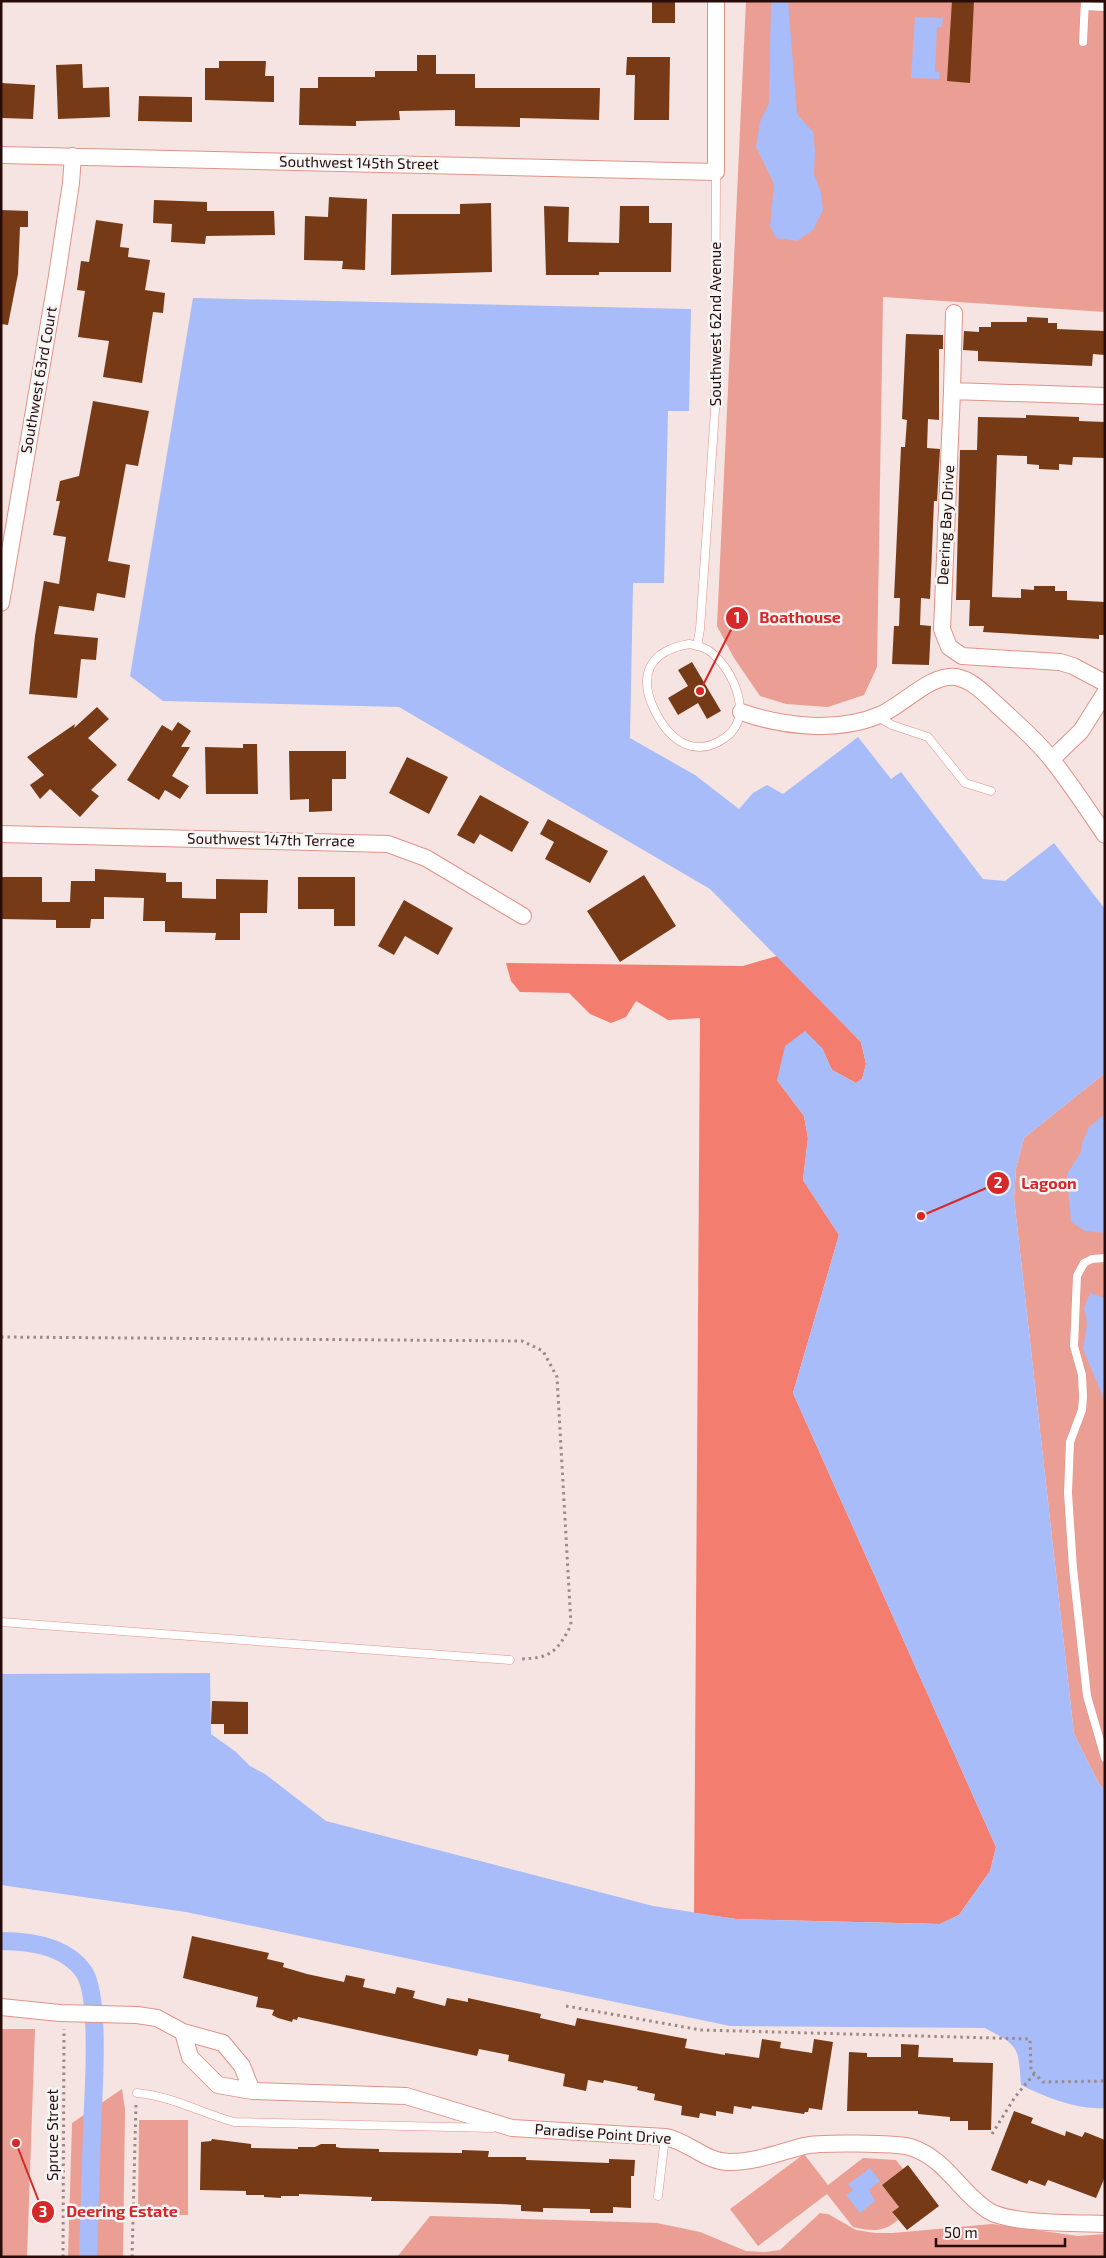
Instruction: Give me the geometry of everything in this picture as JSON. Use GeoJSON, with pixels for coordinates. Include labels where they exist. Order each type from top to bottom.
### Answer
{"type":"FeatureCollection","features":[{"type":"Feature","properties":{"kind":"street","name":"Southwest 62nd Avenue"},"geometry":{"type":"LineString","coordinates":[[716,1],[716,172]]}},
{"type":"Feature","properties":{"kind":"street","name":"Southwest 145th Street"},"geometry":{"type":"LineString","coordinates":[[1,155],[716,172]]}},
{"type":"Feature","properties":{"kind":"street","name":"Southwest 63rd Court"},"geometry":{"type":"LineString","coordinates":[[1,603],[72,183],[73,156]]}},
{"type":"Feature","properties":{"kind":"street"},"geometry":{"type":"LineString","coordinates":[[954,313],[952,391],[1105,396]]}},
{"type":"Feature","properties":{"kind":"street","name":"Deering Bay Drive"},"geometry":{"type":"LineString","coordinates":[[952,391],[942,619],[945,642],[953,651],[962,656],[1060,662],[1073,666],[1105,683]]}},
{"type":"Feature","properties":{"kind":"street"},"geometry":{"type":"LineString","coordinates":[[741,712],[768,721],[806,725],[847,722],[876,716],[897,706],[934,681],[955,677],[972,683],[1028,733],[1052,759],[1103,831]]}},
{"type":"Feature","properties":{"kind":"street"},"geometry":{"type":"LineString","coordinates":[[1052,759],[1080,731],[1105,693]]}},
{"type":"Feature","properties":{"kind":"street","name":"Southwest 147th Terrace"},"geometry":{"type":"LineString","coordinates":[[1,834],[388,844],[426,858],[523,916]]}},
{"type":"Feature","properties":{"kind":"street"},"geometry":{"type":"LineString","coordinates":[[1,2007],[68,2013],[137,2015],[157,2018],[183,2032],[223,2043],[242,2066],[252,2090]]}},
{"type":"Feature","properties":{"kind":"street","name":"Paradise Point Drive"},"geometry":{"type":"LineString","coordinates":[[183,2032],[190,2057],[218,2085],[252,2090],[406,2096],[512,2128],[679,2139],[713,2160],[723,2162],[764,2157],[813,2144],[910,2147],[940,2164],[982,2206],[998,2216],[1105,2224]]}},
{"type":"Feature","properties":{"kind":"lane"},"geometry":{"type":"LineString","coordinates":[[1083,42],[1085,4],[1105,7]]}},
{"type":"Feature","properties":{"kind":"lane","name":"Southwest 62nd Avenue"},"geometry":{"type":"LineString","coordinates":[[697,646],[700,629],[715,410],[716,172]]}},
{"type":"Feature","properties":{"kind":"lane"},"geometry":{"type":"LineString","coordinates":[[689,644],[697,646],[713,653],[721,662],[736,688],[741,712],[730,734],[717,744],[704,746],[682,743],[667,731],[650,701],[647,690],[647,677],[650,666],[665,651],[689,644]]}},
{"type":"Feature","properties":{"kind":"lane"},"geometry":{"type":"LineString","coordinates":[[876,716],[892,725],[928,737],[965,783],[991,791]]}},
{"type":"Feature","properties":{"kind":"lane"},"geometry":{"type":"LineString","coordinates":[[1105,1258],[1092,1259],[1084,1263],[1077,1276],[1074,1346],[1082,1376],[1083,1397],[1082,1410],[1070,1442],[1068,1493],[1072,1568],[1086,1689],[1105,1758]]}},
{"type":"Feature","properties":{"kind":"lane"},"geometry":{"type":"LineString","coordinates":[[1,1622],[510,1660]]}},
{"type":"Feature","properties":{"kind":"lane"},"geometry":{"type":"LineString","coordinates":[[136,2093],[150,2094],[190,2105],[216,2117],[234,2122],[512,2128]]}},
{"type":"Feature","properties":{"kind":"lane"},"geometry":{"type":"LineString","coordinates":[[658,2196],[665,2137]]}},
{"type":"Feature","properties":{"kind":"path"},"geometry":{"type":"LineString","coordinates":[[1,1337],[522,1341],[544,1351],[557,1377],[571,1625],[562,1643],[543,1659],[510,1660]]}},
{"type":"Feature","properties":{"kind":"path"},"geometry":{"type":"LineString","coordinates":[[566,2006],[701,2030],[1030,2038],[1031,2070],[1043,2082],[1105,2081]]}},
{"type":"Feature","properties":{"kind":"path","name":"Spruce Street"},"geometry":{"type":"LineString","coordinates":[[63,2257],[68,2013]]}},
{"type":"Feature","properties":{"kind":"path"},"geometry":{"type":"LineString","coordinates":[[992,2134],[1016,2097],[1034,2074]]}},
{"type":"Feature","properties":{"kind":"path"},"geometry":{"type":"LineString","coordinates":[[132,2257],[136,2093]]}},
{"type":"Feature","properties":{"kind":"shaded area"},"geometry":{"type":"Polygon","coordinates":[[[746,1],[1105,1],[1105,312],[883,297],[877,667],[864,695],[828,707],[786,704],[760,696],[734,658],[717,626],[746,1]]]}},
{"type":"Feature","properties":{"kind":"shaded area"},"geometry":{"type":"Polygon","coordinates":[[[777,956],[861,1042],[866,1064],[862,1079],[856,1083],[832,1070],[822,1048],[777,1080],[804,1116],[808,1138],[803,1180],[839,1235],[793,1393],[996,1847],[990,1871],[959,1915],[940,1924],[736,1919],[694,1913],[700,1018],[668,1020],[636,1001],[626,1017],[611,1023],[590,1014],[569,993],[520,992],[511,981],[506,963],[743,966],[777,956]]]}},
{"type":"Feature","properties":{"kind":"shaded area"},"geometry":{"type":"Polygon","coordinates":[[[1105,1073],[1105,1790],[1099,1784],[1074,1734],[1014,1198],[1016,1168],[1024,1138],[1105,1073]]]}},
{"type":"Feature","properties":{"kind":"shaded area"},"geometry":{"type":"Polygon","coordinates":[[[1,2029],[35,2029],[27,2257],[1,2257],[1,2029]]]}},
{"type":"Feature","properties":{"kind":"shaded area"},"geometry":{"type":"Polygon","coordinates":[[[122,2089],[125,2110],[123,2257],[68,2257],[72,2123],[122,2089]]]}},
{"type":"Feature","properties":{"kind":"shaded area"},"geometry":{"type":"Polygon","coordinates":[[[139,2120],[188,2120],[188,2215],[138,2215],[139,2120]]]}},
{"type":"Feature","properties":{"kind":"shaded area"},"geometry":{"type":"Polygon","coordinates":[[[804,2154],[828,2185],[863,2158],[896,2160],[903,2169],[882,2185],[899,2207],[892,2212],[898,2220],[887,2227],[877,2230],[853,2227],[827,2194],[758,2246],[730,2209],[804,2154]]]}},
{"type":"Feature","properties":{"kind":"shaded area"},"geometry":{"type":"Polygon","coordinates":[[[820,2213],[828,2214],[856,2230],[875,2233],[992,2224],[1078,2236],[1105,2234],[1105,2257],[397,2257],[430,2216],[657,2223],[700,2232],[746,2251],[765,2252],[780,2250],[820,2213]]]}},
{"type":"Feature","properties":{"kind":"water"},"geometry":{"type":"Polygon","coordinates":[[[771,1],[788,1],[797,114],[813,132],[815,152],[814,174],[821,193],[823,210],[813,230],[797,241],[776,238],[770,226],[774,184],[756,147],[760,122],[769,103],[771,1]]]}},
{"type":"Feature","properties":{"kind":"water"},"geometry":{"type":"Polygon","coordinates":[[[915,17],[943,18],[942,27],[937,27],[935,72],[939,72],[939,79],[911,78],[915,17]]]}},
{"type":"Feature","properties":{"kind":"water"},"geometry":{"type":"Polygon","coordinates":[[[193,298],[691,309],[689,411],[668,411],[664,583],[633,583],[630,738],[695,775],[739,809],[753,793],[767,785],[783,794],[858,737],[891,779],[901,772],[983,879],[1005,881],[1054,843],[1105,909],[1105,1073],[1024,1138],[1016,1168],[1014,1198],[1074,1734],[1099,1784],[1105,1790],[1105,2108],[1072,2105],[1021,2085],[1018,2055],[1015,2049],[1005,2039],[985,2028],[730,2026],[186,1912],[1,1885],[1,1674],[210,1673],[211,1734],[236,1752],[250,1766],[265,1774],[326,1821],[653,1906],[736,1919],[940,1924],[959,1915],[990,1871],[996,1847],[793,1393],[839,1235],[803,1180],[808,1138],[804,1116],[777,1080],[785,1046],[805,1031],[822,1048],[832,1070],[856,1083],[862,1079],[866,1064],[861,1042],[710,889],[399,707],[163,701],[130,676],[193,298]]]}},
{"type":"Feature","properties":{"kind":"water"},"geometry":{"type":"Polygon","coordinates":[[[1105,1114],[1105,1233],[1085,1231],[1071,1222],[1067,1174],[1081,1152],[1082,1143],[1089,1127],[1105,1114]]]}},
{"type":"Feature","properties":{"kind":"water"},"geometry":{"type":"Polygon","coordinates":[[[1090,1293],[1105,1298],[1105,1402],[1083,1349],[1087,1323],[1084,1308],[1090,1293]]]}},
{"type":"Feature","properties":{"kind":"water"},"geometry":{"type":"Polygon","coordinates":[[[870,2168],[880,2181],[869,2190],[875,2201],[860,2213],[846,2195],[853,2190],[848,2184],[870,2168]]]}},
{"type":"Feature","properties":{"kind":"building"},"geometry":{"type":"Polygon","coordinates":[[[652,1],[675,1],[675,23],[652,23],[652,1]]]}},
{"type":"Feature","properties":{"kind":"building"},"geometry":{"type":"Polygon","coordinates":[[[952,1],[974,1],[970,83],[947,81],[952,1]]]}},
{"type":"Feature","properties":{"kind":"building"},"geometry":{"type":"Polygon","coordinates":[[[417,55],[436,55],[436,74],[475,74],[475,88],[600,88],[599,120],[520,118],[520,127],[455,126],[455,110],[399,111],[400,120],[356,121],[356,126],[299,125],[300,88],[318,88],[318,77],[375,77],[375,71],[417,71],[417,55]]]}},
{"type":"Feature","properties":{"kind":"building"},"geometry":{"type":"Polygon","coordinates":[[[627,57],[670,57],[669,120],[634,120],[635,75],[626,75],[627,57]]]}},
{"type":"Feature","properties":{"kind":"building"},"geometry":{"type":"Polygon","coordinates":[[[219,61],[266,61],[265,76],[274,76],[274,102],[205,100],[205,68],[219,68],[219,61]]]}},
{"type":"Feature","properties":{"kind":"building"},"geometry":{"type":"Polygon","coordinates":[[[82,64],[83,88],[109,87],[110,117],[58,119],[56,65],[82,64]]]}},
{"type":"Feature","properties":{"kind":"building"},"geometry":{"type":"Polygon","coordinates":[[[1,83],[35,85],[33,119],[1,118],[1,83]]]}},
{"type":"Feature","properties":{"kind":"building"},"geometry":{"type":"Polygon","coordinates":[[[139,96],[192,97],[192,122],[138,121],[139,96]]]}},
{"type":"Feature","properties":{"kind":"building"},"geometry":{"type":"Polygon","coordinates":[[[329,197],[367,199],[365,270],[342,269],[343,261],[304,260],[305,216],[328,217],[329,197]]]}},
{"type":"Feature","properties":{"kind":"building"},"geometry":{"type":"Polygon","coordinates":[[[154,200],[207,202],[207,211],[274,211],[275,235],[206,236],[205,244],[171,242],[172,224],[153,223],[154,200]]]}},
{"type":"Feature","properties":{"kind":"building"},"geometry":{"type":"Polygon","coordinates":[[[491,203],[492,272],[391,275],[392,214],[460,214],[460,204],[491,203]]]}},
{"type":"Feature","properties":{"kind":"building"},"geometry":{"type":"Polygon","coordinates":[[[544,206],[569,207],[568,242],[619,243],[620,206],[649,206],[649,223],[672,223],[671,272],[599,272],[599,275],[546,275],[544,206]]]}},
{"type":"Feature","properties":{"kind":"building"},"geometry":{"type":"Polygon","coordinates":[[[1,210],[28,211],[28,227],[20,227],[18,274],[8,325],[1,324],[1,210]]]}},
{"type":"Feature","properties":{"kind":"building"},"geometry":{"type":"Polygon","coordinates":[[[96,220],[123,224],[120,247],[129,248],[128,257],[150,260],[145,290],[165,293],[163,313],[153,312],[142,383],[103,377],[109,341],[78,337],[85,291],[77,290],[81,261],[89,262],[96,220]]]}},
{"type":"Feature","properties":{"kind":"building"},"geometry":{"type":"Polygon","coordinates":[[[1027,317],[1048,318],[1048,323],[1057,323],[1057,329],[1105,331],[1105,355],[1093,354],[1092,366],[978,361],[978,351],[963,350],[964,331],[979,332],[979,327],[991,327],[991,322],[1027,322],[1027,317]]]}},
{"type":"Feature","properties":{"kind":"building"},"geometry":{"type":"Polygon","coordinates":[[[906,334],[943,335],[943,349],[939,349],[939,420],[928,419],[927,448],[940,449],[937,501],[934,501],[930,599],[921,598],[920,625],[931,626],[929,665],[892,664],[894,626],[899,626],[900,598],[894,598],[901,447],[905,447],[907,420],[902,419],[906,334]]]}},
{"type":"Feature","properties":{"kind":"building"},"geometry":{"type":"Polygon","coordinates":[[[93,401],[149,411],[138,466],[126,464],[108,561],[130,565],[125,598],[97,593],[94,611],[59,606],[54,634],[98,638],[96,660],[81,659],[77,698],[29,694],[35,636],[44,581],[59,584],[66,537],[53,535],[60,501],[56,501],[60,481],[79,476],[93,401]]]}},
{"type":"Feature","properties":{"kind":"building"},"geometry":{"type":"Polygon","coordinates":[[[1026,415],[1079,417],[1079,421],[1105,422],[1105,458],[1073,457],[1072,465],[1059,464],[1059,470],[1039,469],[1039,465],[1027,464],[1027,456],[997,455],[992,597],[1021,598],[1021,589],[1034,590],[1034,586],[1055,586],[1055,591],[1067,591],[1067,600],[1105,602],[1105,635],[1099,635],[1099,639],[983,632],[984,626],[969,626],[970,600],[956,600],[960,450],[977,450],[978,417],[1026,418],[1026,415]]]}},
{"type":"Feature","properties":{"kind":"building"},"geometry":{"type":"Polygon","coordinates":[[[692,662],[721,711],[707,719],[698,703],[678,715],[668,698],[688,686],[678,670],[692,662]]]}},
{"type":"Feature","properties":{"kind":"building"},"geometry":{"type":"Polygon","coordinates":[[[97,707],[109,719],[88,738],[117,765],[91,790],[99,796],[80,817],[50,789],[40,799],[30,785],[44,775],[27,757],[75,724],[74,728],[97,707]]]}},
{"type":"Feature","properties":{"kind":"building"},"geometry":{"type":"Polygon","coordinates":[[[178,722],[191,731],[181,747],[190,747],[172,776],[189,786],[180,799],[165,790],[159,800],[127,780],[162,725],[172,731],[178,722]]]}},
{"type":"Feature","properties":{"kind":"building"},"geometry":{"type":"Polygon","coordinates":[[[243,744],[257,744],[258,794],[206,794],[205,747],[243,748],[243,744]]]}},
{"type":"Feature","properties":{"kind":"building"},"geometry":{"type":"Polygon","coordinates":[[[289,751],[346,751],[346,779],[332,779],[332,811],[309,812],[309,799],[290,800],[289,751]]]}},
{"type":"Feature","properties":{"kind":"building"},"geometry":{"type":"Polygon","coordinates":[[[407,757],[448,777],[429,814],[389,793],[407,757]]]}},
{"type":"Feature","properties":{"kind":"building"},"geometry":{"type":"Polygon","coordinates":[[[480,795],[529,822],[512,852],[480,834],[474,844],[457,835],[480,795]]]}},
{"type":"Feature","properties":{"kind":"building"},"geometry":{"type":"Polygon","coordinates":[[[548,819],[608,851],[590,883],[545,859],[554,842],[540,834],[548,819]]]}},
{"type":"Feature","properties":{"kind":"building"},"geometry":{"type":"Polygon","coordinates":[[[95,869],[166,873],[166,882],[182,882],[182,898],[216,899],[216,879],[268,880],[267,913],[240,913],[240,940],[215,940],[216,933],[165,932],[165,921],[143,921],[144,898],[104,897],[104,919],[91,919],[90,928],[56,928],[56,920],[1,919],[1,877],[42,877],[42,902],[70,902],[71,881],[95,881],[95,869]]]}},
{"type":"Feature","properties":{"kind":"building"},"geometry":{"type":"Polygon","coordinates":[[[644,875],[676,926],[620,962],[587,911],[644,875]]]}},
{"type":"Feature","properties":{"kind":"building"},"geometry":{"type":"Polygon","coordinates":[[[298,877],[355,877],[355,926],[334,926],[334,909],[298,909],[298,877]]]}},
{"type":"Feature","properties":{"kind":"building"},"geometry":{"type":"Polygon","coordinates":[[[404,900],[453,928],[438,955],[405,936],[394,955],[378,946],[404,900]]]}},
{"type":"Feature","properties":{"kind":"building"},"geometry":{"type":"Polygon","coordinates":[[[212,1701],[248,1702],[248,1734],[224,1734],[224,1724],[211,1724],[212,1701]]]}},
{"type":"Feature","properties":{"kind":"building"},"geometry":{"type":"Polygon","coordinates":[[[192,1936],[269,1953],[267,1959],[284,1963],[283,1967],[307,1974],[344,1982],[346,1975],[365,1979],[363,1987],[395,1994],[397,1987],[415,1991],[413,1998],[445,2006],[447,1998],[468,2002],[468,1998],[541,2014],[540,2018],[575,2026],[577,2018],[687,2039],[685,2048],[725,2055],[725,2053],[759,2058],[762,2039],[781,2042],[780,2048],[812,2053],[814,2039],[833,2042],[822,2110],[809,2108],[808,2112],[804,2114],[752,2106],[751,2109],[734,2106],[733,2114],[716,2111],[716,2116],[700,2113],[699,2118],[681,2115],[682,2106],[654,2100],[655,2094],[637,2090],[638,2087],[604,2080],[603,2083],[588,2080],[586,2091],[563,2086],[565,2074],[508,2061],[509,2055],[479,2049],[477,2056],[298,2017],[297,2020],[293,2019],[292,2022],[272,2015],[274,2010],[256,2007],[258,1997],[183,1978],[192,1936]]]}},
{"type":"Feature","properties":{"kind":"building"},"geometry":{"type":"Polygon","coordinates":[[[901,2044],[919,2045],[918,2057],[953,2058],[953,2062],[993,2063],[991,2130],[968,2130],[968,2121],[950,2121],[950,2117],[918,2114],[918,2111],[847,2111],[849,2052],[867,2053],[867,2057],[901,2057],[901,2044]]]}},
{"type":"Feature","properties":{"kind":"building"},"geometry":{"type":"Polygon","coordinates":[[[1014,2111],[1033,2118],[1031,2123],[1065,2136],[1066,2131],[1082,2137],[1085,2132],[1105,2140],[1105,2177],[1096,2198],[1048,2180],[1045,2186],[1029,2180],[1027,2184],[991,2170],[1014,2111]]]}},
{"type":"Feature","properties":{"kind":"building"},"geometry":{"type":"Polygon","coordinates":[[[212,2139],[251,2144],[251,2148],[298,2149],[298,2147],[336,2144],[336,2147],[341,2148],[379,2149],[379,2152],[462,2153],[462,2150],[489,2151],[488,2157],[526,2157],[526,2160],[609,2163],[609,2159],[635,2160],[634,2176],[631,2176],[631,2208],[613,2207],[613,2213],[590,2213],[590,2209],[543,2208],[543,2212],[521,2211],[521,2205],[371,2201],[372,2197],[299,2194],[299,2196],[281,2196],[281,2198],[264,2197],[264,2195],[246,2195],[246,2191],[200,2190],[201,2142],[211,2141],[212,2139]]]}},
{"type":"Feature","properties":{"kind":"building"},"geometry":{"type":"Polygon","coordinates":[[[908,2165],[939,2206],[907,2230],[892,2212],[899,2207],[882,2185],[908,2165]]]}},
{"type":"Feature","properties":{"kind":"waterway"},"geometry":{"type":"LineString","coordinates":[[1,1941],[35,1944],[68,1956],[84,1972],[89,1985],[93,2003],[95,2048],[88,2257]]}},
{"type":"Feature","properties":{"kind":"place","name":"Boathouse"},"geometry":{"type":"Point","coordinates":[700,691]}},
{"type":"Feature","properties":{"kind":"place","name":"Lagoon"},"geometry":{"type":"Point","coordinates":[921,1216]}},
{"type":"Feature","properties":{"kind":"place","name":"Deering Estate"},"geometry":{"type":"Point","coordinates":[16,2143]}}]}
